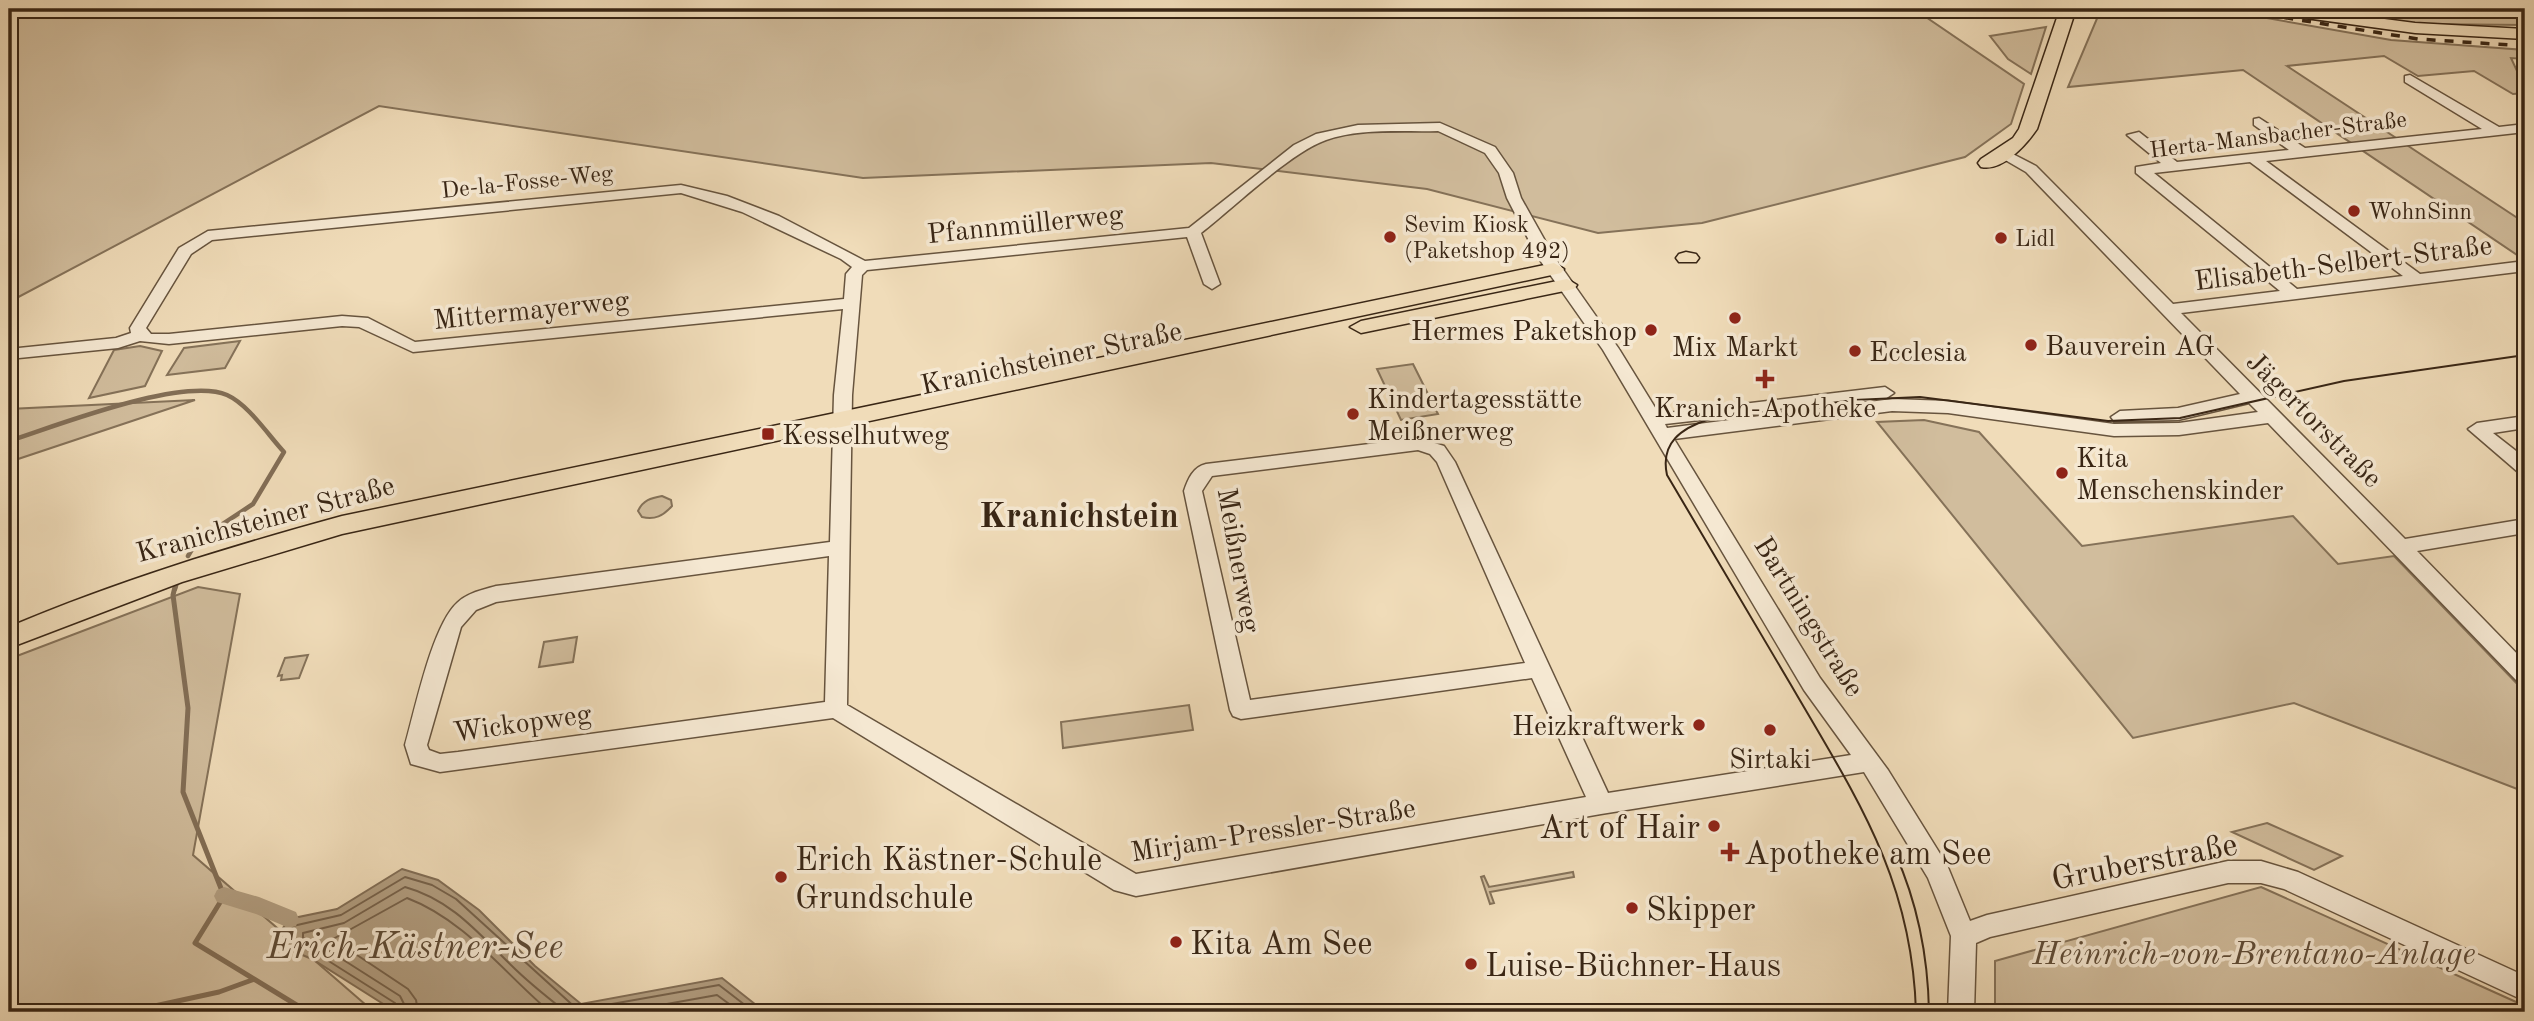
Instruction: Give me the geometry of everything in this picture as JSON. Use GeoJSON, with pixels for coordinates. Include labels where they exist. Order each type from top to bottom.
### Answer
{"type":"FeatureCollection","features":[{"type":"Feature","properties":{"kind":"main road"},"geometry":{"type":"LineString","coordinates":[[1995,159],[2019,142],[2036,111],[2067,9]]}},
{"type":"Feature","properties":{"kind":"main road"},"geometry":{"type":"LineString","coordinates":[[2276,9],[2415,28],[2525,34]]}},
{"type":"Feature","properties":{"kind":"main road","name":"Kranichsteiner Straße"},"geometry":{"type":"LineString","coordinates":[[9,638],[138,586],[218,559],[342,525],[546,483],[1064,385],[1561,277]]}},
{"type":"Feature","properties":{"kind":"street"},"geometry":{"type":"LineString","coordinates":[[2410,79],[2525,144]]}},
{"type":"Feature","properties":{"kind":"street"},"geometry":{"type":"LineString","coordinates":[[2259,122],[2302,152]]}},
{"type":"Feature","properties":{"kind":"street"},"geometry":{"type":"LineString","coordinates":[[1212,284],[1193,232],[1291,154],[1321,137],[1358,129],[1440,127],[1490,150],[1506,173],[1514,198],[1561,277]]}},
{"type":"Feature","properties":{"kind":"street","name":"Herta-Mansbacher-Straße"},"geometry":{"type":"LineString","coordinates":[[2294,295],[2141,170],[2525,128]]}},
{"type":"Feature","properties":{"kind":"street"},"geometry":{"type":"LineString","coordinates":[[2134,135],[2173,166]]}},
{"type":"Feature","properties":{"kind":"street","name":"Jägertorstraße"},"geometry":{"type":"LineString","coordinates":[[2019,142],[2031,169],[2064,204],[2525,675]]}},
{"type":"Feature","properties":{"kind":"street"},"geometry":{"type":"LineString","coordinates":[[2253,158],[2418,280]]}},
{"type":"Feature","properties":{"kind":"street","name":"Jägertorstraße"},"geometry":{"type":"LineString","coordinates":[[1995,159],[2031,169]]}},
{"type":"Feature","properties":{"kind":"street","name":"Jägertorstraße"},"geometry":{"type":"LineString","coordinates":[[1995,159],[2064,204]]}},
{"type":"Feature","properties":{"kind":"street","name":"De-la-Fosse-Weg"},"geometry":{"type":"LineString","coordinates":[[140,336],[138,328],[185,251],[208,236],[229,232],[681,189],[722,199],[844,253],[862,266]]}},
{"type":"Feature","properties":{"kind":"street","name":"Pfannmüllerweg"},"geometry":{"type":"LineString","coordinates":[[862,266],[1193,232]]}},
{"type":"Feature","properties":{"kind":"street"},"geometry":{"type":"LineString","coordinates":[[836,709],[843,426],[850,303],[854,274],[862,266]]}},
{"type":"Feature","properties":{"kind":"street","name":"Elisabeth-Selbert-Straße"},"geometry":{"type":"LineString","coordinates":[[2168,310],[2525,266]]}},
{"type":"Feature","properties":{"kind":"street","name":"Bartningstraße"},"geometry":{"type":"LineString","coordinates":[[1561,277],[1659,427],[1812,684],[1869,762],[1938,873],[1964,936],[1961,1012]]}},
{"type":"Feature","properties":{"kind":"street","name":"Mittermayerweg"},"geometry":{"type":"LineString","coordinates":[[9,354],[118,343],[140,336],[150,340],[169,339],[342,321],[362,322],[413,347],[426,347],[850,303]]}},
{"type":"Feature","properties":{"kind":"street"},"geometry":{"type":"LineString","coordinates":[[1659,427],[1882,393],[1940,394],[2084,415],[2140,418],[2178,414],[2253,396]]}},
{"type":"Feature","properties":{"kind":"street"},"geometry":{"type":"LineString","coordinates":[[1659,427],[1892,405],[1948,407],[2076,426],[2125,430],[2179,429],[2273,416]]}},
{"type":"Feature","properties":{"kind":"street"},"geometry":{"type":"LineString","coordinates":[[2525,422],[2477,429],[2525,468]]}},
{"type":"Feature","properties":{"kind":"street","name":"Meißnerweg"},"geometry":{"type":"LineString","coordinates":[[1539,669],[1241,710],[1193,491],[1197,480],[1206,470],[1406,444],[1423,443],[1438,450],[1539,669],[1601,804]]}},
{"type":"Feature","properties":{"kind":"street"},"geometry":{"type":"LineString","coordinates":[[2400,547],[2525,526]]}},
{"type":"Feature","properties":{"kind":"street","name":"Wickopweg"},"geometry":{"type":"LineString","coordinates":[[836,709],[458,761],[428,761],[419,757],[416,745],[452,627],[459,611],[477,600],[496,594],[840,548]]}},
{"type":"Feature","properties":{"kind":"street","name":"Mirjam-Pressler-Straße"},"geometry":{"type":"LineString","coordinates":[[836,709],[940,769],[1123,883],[1136,885],[1601,804],[1869,762]]}},
{"type":"Feature","properties":{"kind":"street","name":"Gruberstraße"},"geometry":{"type":"LineString","coordinates":[[1964,936],[1987,926],[2228,872],[2261,872],[2289,880],[2525,989]]}},
{"type":"Feature","properties":{"kind":"green space"},"geometry":{"type":"Polygon","coordinates":[[[9,9],[1914,9],[2024,84],[2011,124],[1965,157],[1702,223],[1598,233],[1427,189],[1211,163],[863,178],[379,106],[9,302],[9,9]]]}},
{"type":"Feature","properties":{"kind":"green space"},"geometry":{"type":"Polygon","coordinates":[[[2101,9],[2216,9],[2391,40],[2525,50],[2525,59],[2511,58],[2517,71],[2525,73],[2525,93],[2513,94],[2474,71],[2418,76],[2384,56],[2287,66],[2525,223],[2525,257],[2520,257],[2243,70],[2068,87],[2101,9]]]}},
{"type":"Feature","properties":{"kind":"green space"},"geometry":{"type":"Polygon","coordinates":[[[2302,9],[2525,9],[2525,25],[2420,24],[2302,9]]]}},
{"type":"Feature","properties":{"kind":"green space"},"geometry":{"type":"Polygon","coordinates":[[[2046,27],[2031,74],[2008,59],[1990,36],[2046,27]]]}},
{"type":"Feature","properties":{"kind":"green space"},"geometry":{"type":"Polygon","coordinates":[[[240,341],[225,368],[167,375],[184,348],[240,341]]]}},
{"type":"Feature","properties":{"kind":"green space"},"geometry":{"type":"Polygon","coordinates":[[[140,346],[162,351],[145,386],[89,398],[114,350],[140,346]]]}},
{"type":"Feature","properties":{"kind":"green space"},"geometry":{"type":"Polygon","coordinates":[[[1413,364],[1438,414],[1401,420],[1377,369],[1413,364]]]}},
{"type":"Feature","properties":{"kind":"green space"},"geometry":{"type":"Polygon","coordinates":[[[195,400],[9,462],[9,409],[195,400]]]}},
{"type":"Feature","properties":{"kind":"green space"},"geometry":{"type":"Polygon","coordinates":[[[1924,420],[1979,432],[2082,546],[2293,516],[2338,564],[2394,556],[2525,692],[2525,792],[2294,703],[2133,738],[1877,422],[1924,420]]]}},
{"type":"Feature","properties":{"kind":"green space"},"geometry":{"type":"Polygon","coordinates":[[[662,496],[671,500],[672,506],[658,516],[642,517],[638,511],[642,504],[662,496]]]}},
{"type":"Feature","properties":{"kind":"green space"},"geometry":{"type":"Polygon","coordinates":[[[198,587],[240,594],[193,855],[374,1012],[9,1012],[12,1008],[9,960],[9,659],[198,587]]]}},
{"type":"Feature","properties":{"kind":"green space"},"geometry":{"type":"Polygon","coordinates":[[[577,637],[573,662],[539,667],[544,642],[577,637]]]}},
{"type":"Feature","properties":{"kind":"green space"},"geometry":{"type":"Polygon","coordinates":[[[308,655],[299,678],[281,680],[282,675],[278,676],[285,658],[308,655]]]}},
{"type":"Feature","properties":{"kind":"green space"},"geometry":{"type":"Polygon","coordinates":[[[1189,705],[1193,730],[1063,748],[1061,722],[1189,705]]]}},
{"type":"Feature","properties":{"kind":"green space"},"geometry":{"type":"Polygon","coordinates":[[[2267,823],[2342,856],[2314,870],[2232,832],[2267,823]]]}},
{"type":"Feature","properties":{"kind":"green space"},"geometry":{"type":"Polygon","coordinates":[[[1573,872],[1574,877],[1490,892],[1494,903],[1490,904],[1481,877],[1484,876],[1489,887],[1573,872]]]}},
{"type":"Feature","properties":{"kind":"green space","name":"Heinrich-von-Brentano-Anlage"},"geometry":{"type":"Polygon","coordinates":[[[2261,887],[2525,1006],[2525,1012],[1995,1012],[1995,961],[2261,887]]]}},
{"type":"Feature","properties":{"kind":"water","name":"Erich-Kästner-See"},"geometry":{"type":"Polygon","coordinates":[[[402,869],[438,880],[479,910],[535,966],[581,1004],[722,978],[765,1012],[396,1012],[312,959],[273,943],[289,919],[337,909],[402,869]]]}},
{"type":"Feature","properties":{"kind":"waterway"},"geometry":{"type":"LineString","coordinates":[[9,441],[151,397],[207,391],[227,395],[235,400],[284,452],[253,504],[197,541],[188,556]]}},
{"type":"Feature","properties":{"kind":"waterway"},"geometry":{"type":"LineString","coordinates":[[175,589],[178,579]]}},
{"type":"Feature","properties":{"kind":"waterway"},"geometry":{"type":"LineString","coordinates":[[175,587],[173,595],[188,708],[183,792],[224,896],[195,943],[308,1012]]}},
{"type":"Feature","properties":{"kind":"waterway"},"geometry":{"type":"LineString","coordinates":[[224,896],[259,906],[289,919]]}},
{"type":"Feature","properties":{"kind":"waterway"},"geometry":{"type":"LineString","coordinates":[[127,1012],[219,992],[252,980]]}},
{"type":"Feature","properties":{"kind":"tram line"},"geometry":{"type":"LineString","coordinates":[[1916,1012],[1912,964],[1904,920],[1892,879],[1876,840],[1837,764],[1667,475],[1667,454],[1675,438],[1690,427],[1710,419],[1854,400],[1920,397],[2108,421],[2180,418],[2344,381],[2525,355]]}},
{"type":"Feature","properties":{"kind":"tram line"},"geometry":{"type":"LineString","coordinates":[[1895,853],[1916,911],[1926,971],[1929,1012]]}},
{"type":"Feature","properties":{"kind":"railway"},"geometry":{"type":"LineString","coordinates":[[2231,9],[2418,39],[2525,46]]}},
{"type":"Feature","properties":{"kind":"place","name":"WohnSinn"},"geometry":{"type":"Point","coordinates":[2354,211]}},
{"type":"Feature","properties":{"kind":"place","name":"Sevim Kiosk (Paketshop 492)"},"geometry":{"type":"Point","coordinates":[1390,237]}},
{"type":"Feature","properties":{"kind":"place","name":"Lidl"},"geometry":{"type":"Point","coordinates":[2001,238]}},
{"type":"Feature","properties":{"kind":"place","name":"Mix Markt"},"geometry":{"type":"Point","coordinates":[1735,318]}},
{"type":"Feature","properties":{"kind":"place","name":"Hermes Paketshop"},"geometry":{"type":"Point","coordinates":[1651,330]}},
{"type":"Feature","properties":{"kind":"place","name":"Bauverein AG"},"geometry":{"type":"Point","coordinates":[2031,345]}},
{"type":"Feature","properties":{"kind":"place","name":"Ecclesia"},"geometry":{"type":"Point","coordinates":[1855,351]}},
{"type":"Feature","properties":{"kind":"place","name":"Kranich-Apotheke"},"geometry":{"type":"Point","coordinates":[1765,379]}},
{"type":"Feature","properties":{"kind":"place","name":"Kindertagesstätte Meißnerweg"},"geometry":{"type":"Point","coordinates":[1353,414]}},
{"type":"Feature","properties":{"kind":"place","name":"Kesselhutweg"},"geometry":{"type":"Point","coordinates":[768,434]}},
{"type":"Feature","properties":{"kind":"place","name":"Kita Menschenskinder"},"geometry":{"type":"Point","coordinates":[2062,473]}},
{"type":"Feature","properties":{"kind":"place","name":"Heizkraftwerk"},"geometry":{"type":"Point","coordinates":[1699,725]}},
{"type":"Feature","properties":{"kind":"place","name":"Sirtaki"},"geometry":{"type":"Point","coordinates":[1770,730]}},
{"type":"Feature","properties":{"kind":"place","name":"Art of Hair"},"geometry":{"type":"Point","coordinates":[1714,826]}},
{"type":"Feature","properties":{"kind":"place","name":"Apotheke am See"},"geometry":{"type":"Point","coordinates":[1730,852]}},
{"type":"Feature","properties":{"kind":"place","name":"Erich Kästner-Schule Grundschule"},"geometry":{"type":"Point","coordinates":[781,877]}},
{"type":"Feature","properties":{"kind":"place","name":"Skipper"},"geometry":{"type":"Point","coordinates":[1632,908]}},
{"type":"Feature","properties":{"kind":"place","name":"Kita Am See"},"geometry":{"type":"Point","coordinates":[1176,942]}},
{"type":"Feature","properties":{"kind":"place","name":"Luise-Büchner-Haus"},"geometry":{"type":"Point","coordinates":[1471,964]}},
{"type":"Feature","properties":{"kind":"district","name":"Kranichstein"},"geometry":{"type":"Point","coordinates":[1079,515]}}]}
